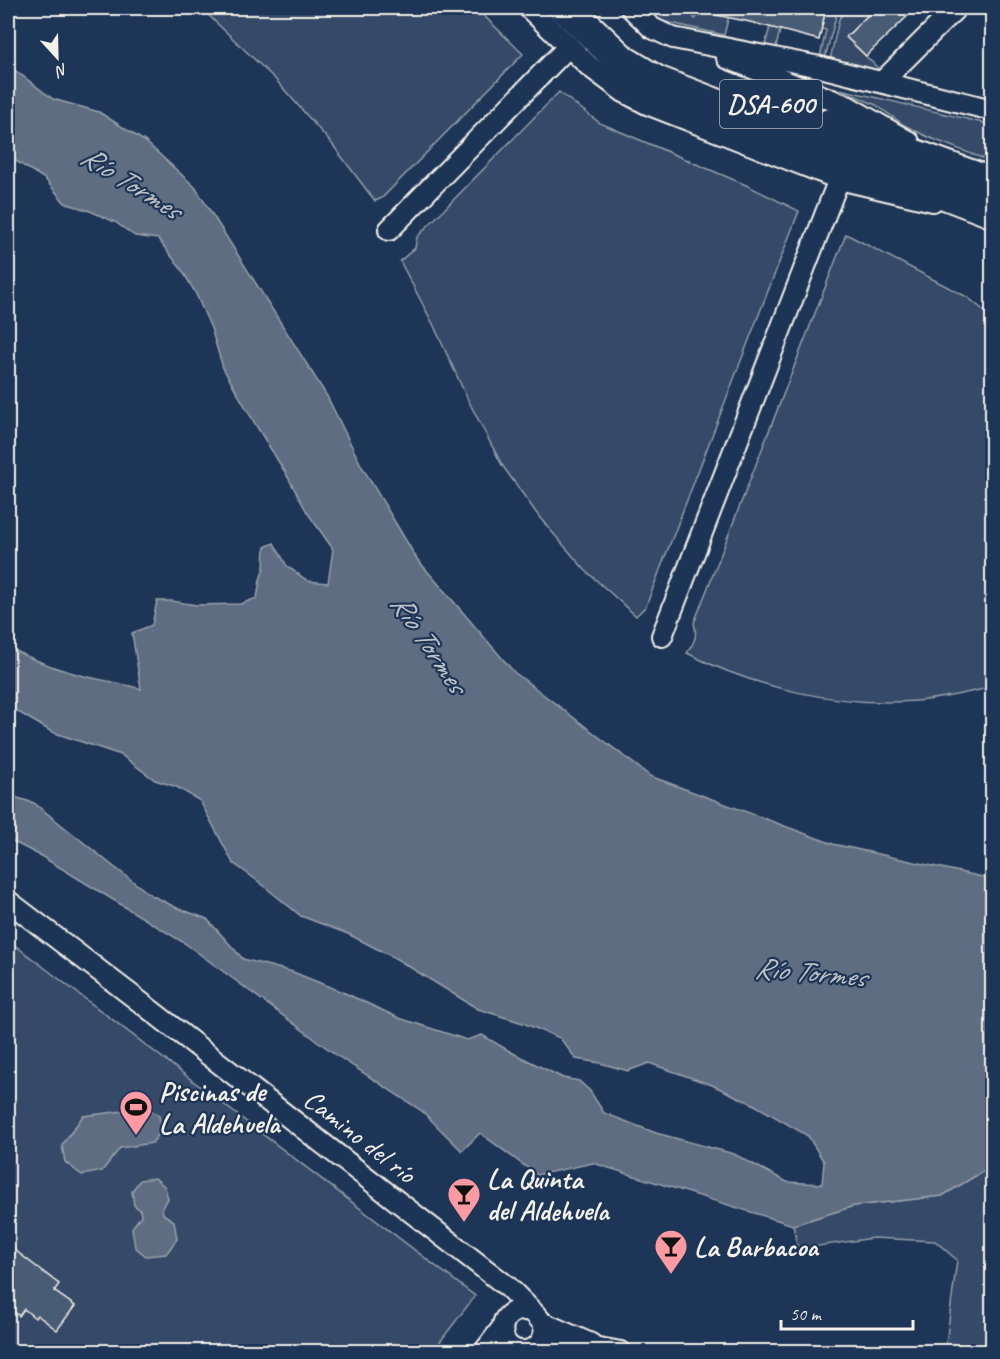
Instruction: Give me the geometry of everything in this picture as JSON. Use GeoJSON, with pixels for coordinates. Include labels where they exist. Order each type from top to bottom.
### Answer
{"type":"FeatureCollection","features":[{"type":"Feature","properties":{"kind":"main road","name":"DSA-600"},"geometry":{"type":"LineString","coordinates":[[566,8],[623,62],[656,82],[989,201]]}},
{"type":"Feature","properties":{"kind":"main road","name":"DSA-600"},"geometry":{"type":"LineString","coordinates":[[594,8],[631,42],[663,63],[963,174],[989,201]]}},
{"type":"Feature","properties":{"kind":"street"},"geometry":{"type":"LineString","coordinates":[[529,8],[601,75],[624,92],[647,104],[839,179],[929,201],[989,201]]}},
{"type":"Feature","properties":{"kind":"street"},"geometry":{"type":"LineString","coordinates":[[631,8],[652,27],[673,38],[847,106],[963,174]]}},
{"type":"Feature","properties":{"kind":"street"},"geometry":{"type":"LineString","coordinates":[[882,82],[956,8]]}},
{"type":"Feature","properties":{"kind":"street"},"geometry":{"type":"LineString","coordinates":[[673,38],[820,67],[993,110]]}},
{"type":"Feature","properties":{"kind":"street"},"geometry":{"type":"LineString","coordinates":[[389,230],[569,46]]}},
{"type":"Feature","properties":{"kind":"street"},"geometry":{"type":"LineString","coordinates":[[662,636],[839,179]]}},
{"type":"Feature","properties":{"kind":"street","name":"Camino del río"},"geometry":{"type":"LineString","coordinates":[[8,901],[503,1283],[537,1317]]}},
{"type":"Feature","properties":{"kind":"street"},"geometry":{"type":"LineString","coordinates":[[484,1352],[502,1328],[505,1318],[523,1309],[599,1348]]}},
{"type":"Feature","properties":{"kind":"street"},"geometry":{"type":"LineString","coordinates":[[523,1350],[542,1340],[544,1332],[537,1317]]}},
{"type":"Feature","properties":{"kind":"street"},"geometry":{"type":"LineString","coordinates":[[502,1328],[503,1338],[509,1346],[523,1350],[599,1348],[621,1352]]}},
{"type":"Feature","properties":{"kind":"shaded area"},"geometry":{"type":"Polygon","coordinates":[[[201,8],[476,8],[523,54],[382,198],[375,201],[332,144],[275,79],[201,8]]]}},
{"type":"Feature","properties":{"kind":"shaded area"},"geometry":{"type":"Polygon","coordinates":[[[646,8],[663,8],[670,14],[676,8],[702,8],[693,16],[695,19],[706,8],[731,8],[724,35],[662,21],[646,8]]]}},
{"type":"Feature","properties":{"kind":"shaded area"},"geometry":{"type":"Polygon","coordinates":[[[770,8],[795,8],[791,19],[783,18],[776,47],[765,45],[772,20],[767,18],[770,8]]]}},
{"type":"Feature","properties":{"kind":"shaded area"},"geometry":{"type":"Polygon","coordinates":[[[805,8],[876,8],[846,37],[878,68],[876,71],[830,60],[839,19],[843,13],[837,13],[825,58],[820,57],[826,30],[821,29],[825,13],[805,8]]]}},
{"type":"Feature","properties":{"kind":"shaded area"},"geometry":{"type":"Polygon","coordinates":[[[840,89],[992,125],[992,162],[928,137],[904,125],[876,105],[840,89]]]}},
{"type":"Feature","properties":{"kind":"shaded area"},"geometry":{"type":"Polygon","coordinates":[[[559,92],[600,123],[746,185],[799,211],[646,606],[636,616],[585,570],[540,518],[502,465],[400,261],[415,248],[417,237],[559,92]]]}},
{"type":"Feature","properties":{"kind":"shaded area"},"geometry":{"type":"Polygon","coordinates":[[[846,234],[967,297],[992,317],[992,687],[916,701],[857,701],[828,698],[769,685],[687,653],[695,639],[694,623],[846,234]]]}},
{"type":"Feature","properties":{"kind":"shaded area","name":"Piscinas de La Aldehuela"},"geometry":{"type":"Polygon","coordinates":[[[8,940],[475,1296],[433,1351],[8,1351],[8,940]]]}},
{"type":"Feature","properties":{"kind":"shaded area"},"geometry":{"type":"Polygon","coordinates":[[[992,1166],[992,1351],[945,1351],[957,1260],[935,1241],[873,1238],[798,1249],[793,1225],[854,1206],[942,1196],[992,1166]]]}},
{"type":"Feature","properties":{"kind":"water","name":"Río Tormes"},"geometry":{"type":"Polygon","coordinates":[[[8,69],[16,71],[53,99],[99,112],[146,142],[195,187],[327,396],[361,465],[417,559],[514,672],[650,776],[833,844],[992,879],[992,1166],[942,1196],[854,1206],[793,1225],[593,1163],[537,1175],[480,1133],[462,1151],[422,1111],[339,1057],[186,944],[41,856],[8,839],[8,795],[34,803],[151,895],[207,919],[243,959],[293,972],[399,1018],[467,1040],[482,1035],[563,1078],[579,1081],[590,1091],[604,1113],[656,1133],[734,1154],[787,1182],[822,1184],[824,1162],[808,1136],[753,1104],[712,1085],[649,1063],[628,1071],[576,1059],[560,1038],[523,1023],[478,1009],[395,958],[348,934],[301,916],[233,863],[200,801],[177,787],[155,780],[121,755],[52,732],[8,708],[8,647],[64,671],[141,689],[132,633],[152,625],[157,601],[196,605],[240,604],[257,598],[264,568],[265,547],[274,543],[287,566],[308,581],[328,583],[333,549],[307,512],[223,368],[211,328],[195,292],[182,270],[158,239],[135,236],[115,222],[65,203],[45,179],[8,156],[8,69]]]}},
{"type":"Feature","properties":{"kind":"water"},"geometry":{"type":"Polygon","coordinates":[[[148,1108],[159,1116],[162,1130],[152,1143],[120,1148],[102,1171],[82,1175],[65,1162],[62,1145],[83,1116],[148,1108]]]}},
{"type":"Feature","properties":{"kind":"water"},"geometry":{"type":"Polygon","coordinates":[[[155,1178],[165,1187],[168,1199],[162,1207],[163,1214],[174,1221],[177,1239],[166,1254],[146,1256],[135,1247],[132,1228],[141,1216],[140,1210],[134,1205],[132,1191],[140,1180],[155,1178]]]}},
{"type":"Feature","properties":{"kind":"building"},"geometry":{"type":"Polygon","coordinates":[[[712,8],[805,8],[825,13],[819,40],[711,14],[712,8]]]}},
{"type":"Feature","properties":{"kind":"building"},"geometry":{"type":"Polygon","coordinates":[[[875,8],[916,8],[866,56],[846,37],[875,8]]]}},
{"type":"Feature","properties":{"kind":"building"},"geometry":{"type":"Polygon","coordinates":[[[16,1251],[59,1284],[54,1291],[75,1306],[57,1330],[37,1315],[35,1318],[24,1309],[19,1316],[8,1307],[8,1262],[16,1251]]]}},
{"type":"Feature","properties":{"kind":"place","name":"Piscinas de La Aldehuela"},"geometry":{"type":"Point","coordinates":[136,1136]}},
{"type":"Feature","properties":{"kind":"place","name":"La Quinta del Aldehuela"},"geometry":{"type":"Point","coordinates":[464,1223]}},
{"type":"Feature","properties":{"kind":"place","name":"La Barbacoa"},"geometry":{"type":"Point","coordinates":[671,1275]}}]}
